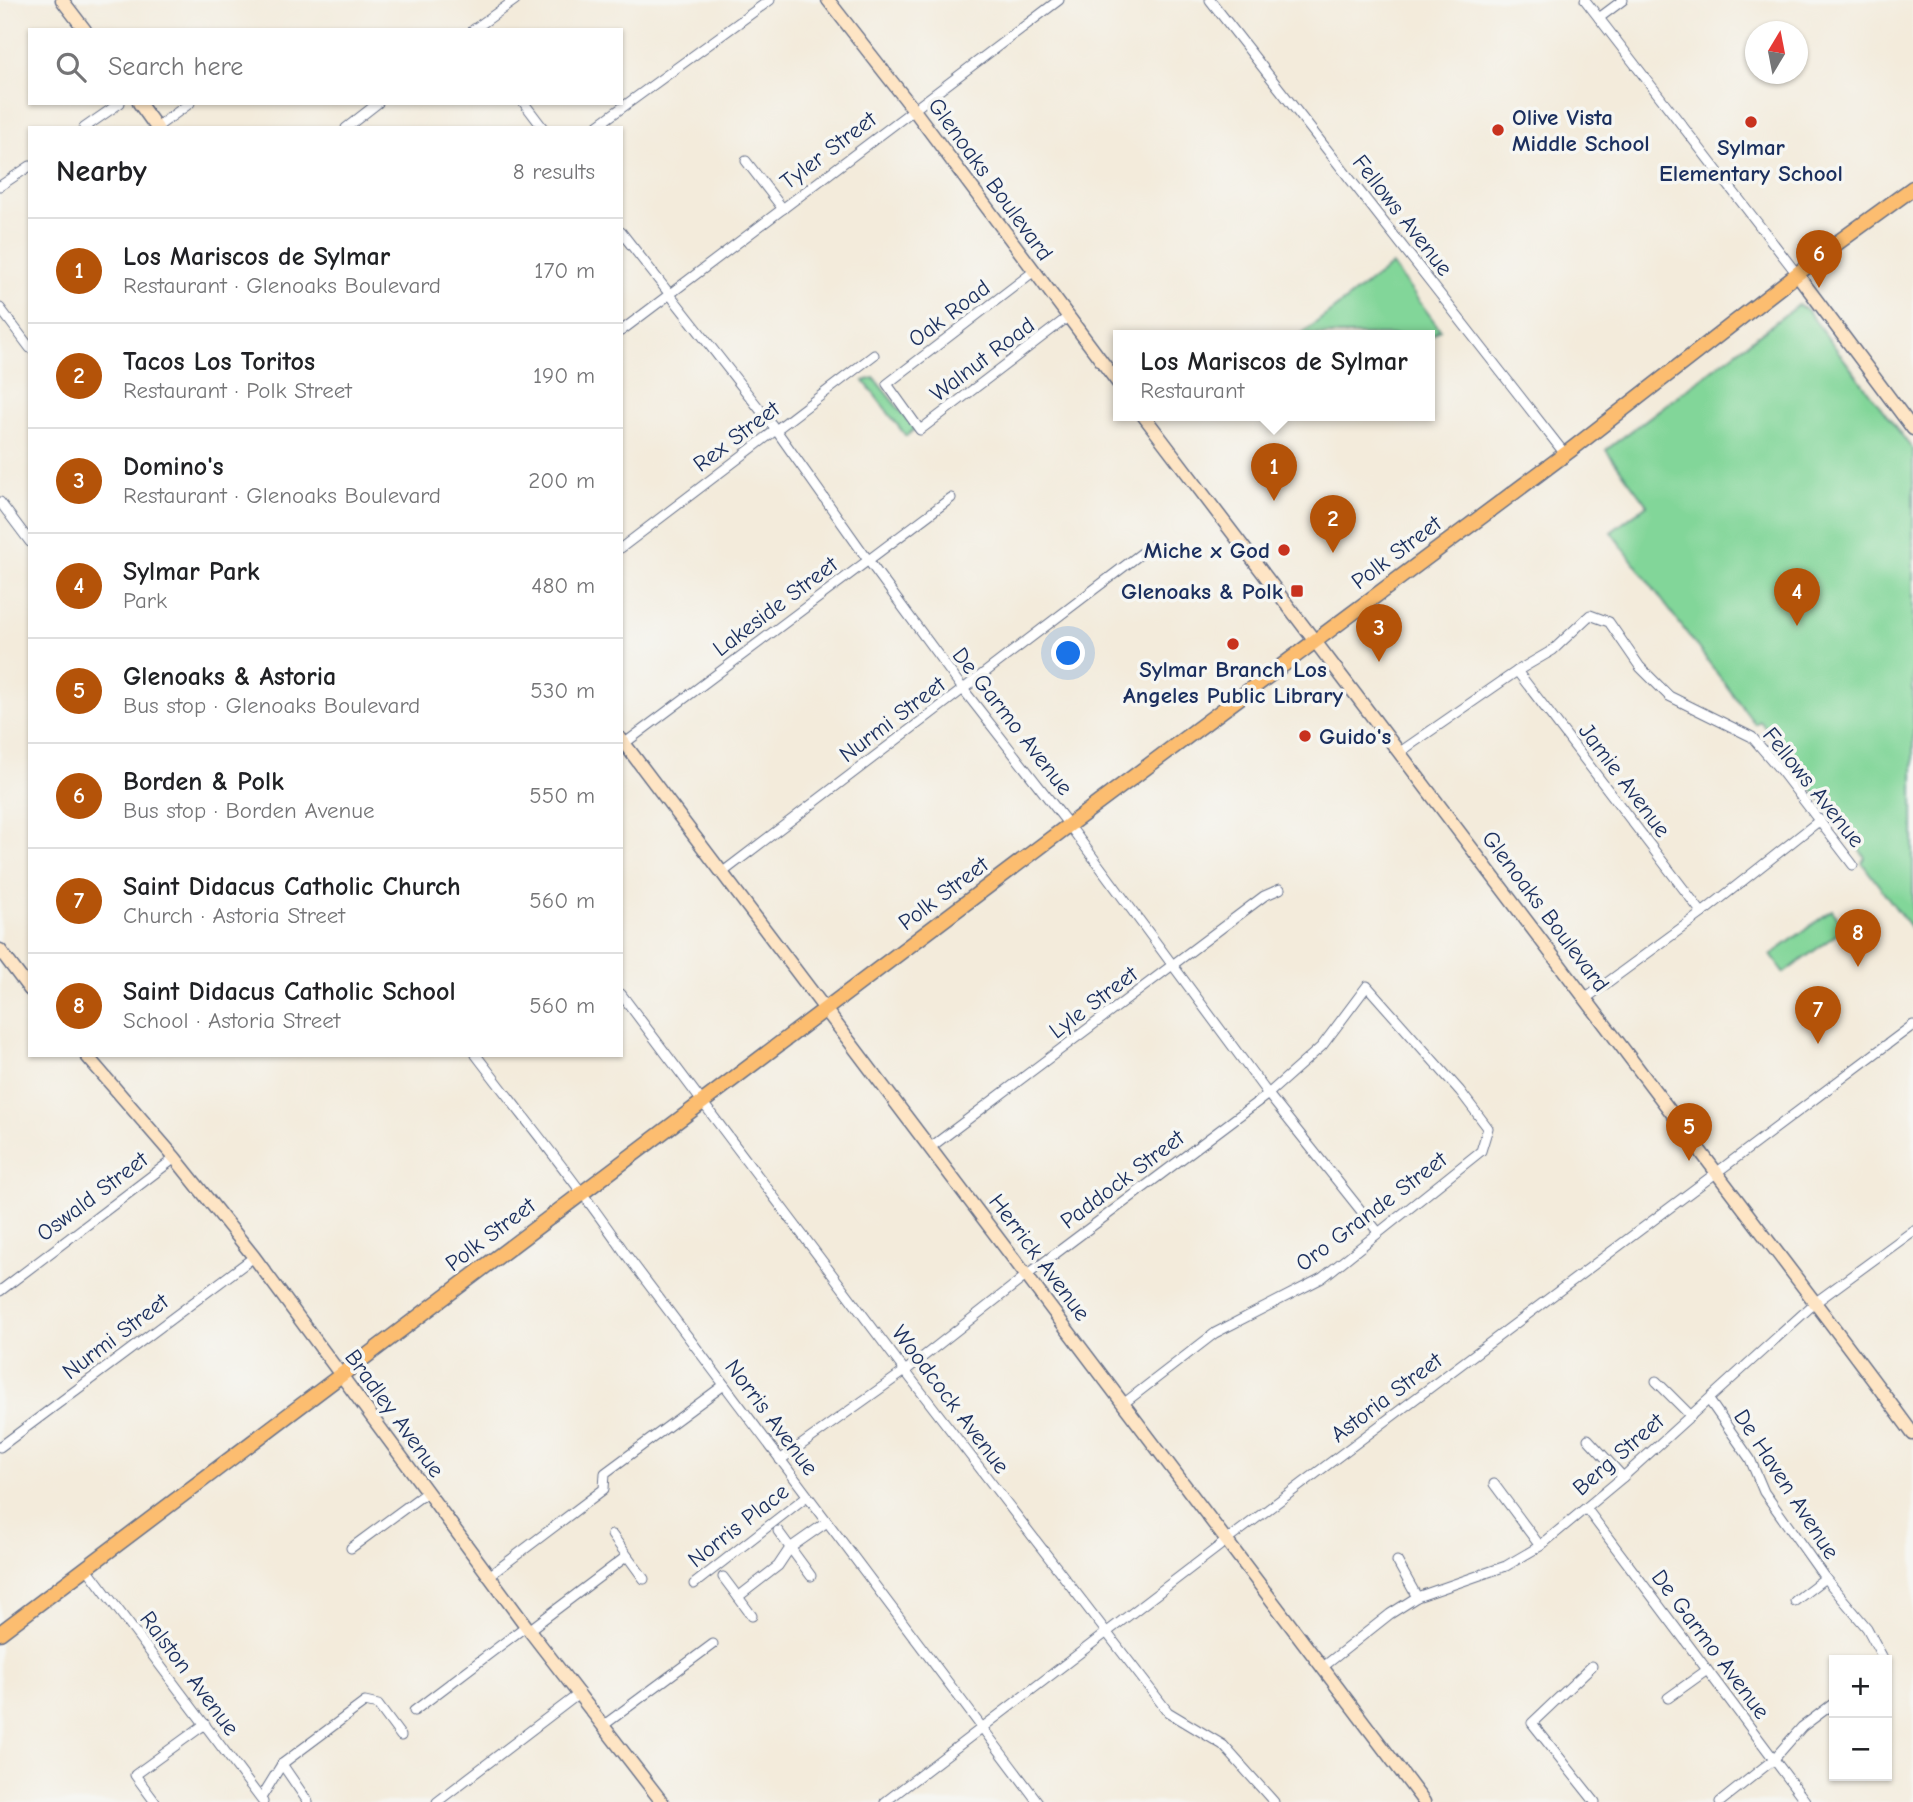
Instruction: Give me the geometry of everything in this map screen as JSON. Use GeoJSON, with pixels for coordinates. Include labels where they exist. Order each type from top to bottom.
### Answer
{"type":"FeatureCollection","features":[{"type":"Feature","properties":{"kind":"main road","name":"Polk Street"},"geometry":{"type":"LineString","coordinates":[[0,1633],[1069,825],[1565,454],[1797,274],[1913,188]]}},
{"type":"Feature","properties":{"kind":"street"},"geometry":{"type":"LineString","coordinates":[[62,0],[83,28]]}},
{"type":"Feature","properties":{"kind":"street"},"geometry":{"type":"LineString","coordinates":[[476,28],[515,0]]}},
{"type":"Feature","properties":{"kind":"street"},"geometry":{"type":"LineString","coordinates":[[597,126],[770,0]]}},
{"type":"Feature","properties":{"kind":"street","name":"Glenoaks Boulevard"},"geometry":{"type":"LineString","coordinates":[[828,0],[914,110],[1113,376]]}},
{"type":"Feature","properties":{"kind":"street","name":"Tyler Street"},"geometry":{"type":"LineString","coordinates":[[623,330],[1059,0]]}},
{"type":"Feature","properties":{"kind":"street","name":"Fellows Avenue"},"geometry":{"type":"LineString","coordinates":[[1210,0],[1565,454]]}},
{"type":"Feature","properties":{"kind":"street"},"geometry":{"type":"LineString","coordinates":[[1585,0],[1913,429]]}},
{"type":"Feature","properties":{"kind":"street"},"geometry":{"type":"LineString","coordinates":[[1599,18],[1623,0]]}},
{"type":"Feature","properties":{"kind":"street"},"geometry":{"type":"LineString","coordinates":[[88,126],[117,105]]}},
{"type":"Feature","properties":{"kind":"street"},"geometry":{"type":"LineString","coordinates":[[140,105],[156,126]]}},
{"type":"Feature","properties":{"kind":"street"},"geometry":{"type":"LineString","coordinates":[[160,126],[187,105]]}},
{"type":"Feature","properties":{"kind":"street"},"geometry":{"type":"LineString","coordinates":[[349,126],[375,105]]}},
{"type":"Feature","properties":{"kind":"street"},"geometry":{"type":"LineString","coordinates":[[526,105],[541,126]]}},
{"type":"Feature","properties":{"kind":"street"},"geometry":{"type":"LineString","coordinates":[[746,161],[783,209]]}},
{"type":"Feature","properties":{"kind":"street"},"geometry":{"type":"LineString","coordinates":[[0,186],[28,167]]}},
{"type":"Feature","properties":{"kind":"street","name":"De Garmo Avenue"},"geometry":{"type":"LineString","coordinates":[[623,235],[776,430],[868,561],[1069,825],[1268,1094],[1378,1232]]}},
{"type":"Feature","properties":{"kind":"street","name":"Oak Road"},"geometry":{"type":"LineString","coordinates":[[920,430],[887,384],[1033,272]]}},
{"type":"Feature","properties":{"kind":"street"},"geometry":{"type":"LineString","coordinates":[[0,308],[28,345]]}},
{"type":"Feature","properties":{"kind":"street","name":"Walnut Road"},"geometry":{"type":"LineString","coordinates":[[920,430],[1068,317]]}},
{"type":"Feature","properties":{"kind":"street","name":"Rex Street"},"geometry":{"type":"LineString","coordinates":[[623,546],[874,355]]}},
{"type":"Feature","properties":{"kind":"street","name":"Glenoaks Boulevard"},"geometry":{"type":"LineString","coordinates":[[1148,421],[1400,751],[1913,1434]]}},
{"type":"Feature","properties":{"kind":"street","name":"Lakeside Street"},"geometry":{"type":"LineString","coordinates":[[623,742],[951,498]]}},
{"type":"Feature","properties":{"kind":"street"},"geometry":{"type":"LineString","coordinates":[[0,502],[28,539]]}},
{"type":"Feature","properties":{"kind":"street","name":"Nurmi Street"},"geometry":{"type":"LineString","coordinates":[[723,872],[1150,546]]}},
{"type":"Feature","properties":{"kind":"street","name":"Fellows Avenue"},"geometry":{"type":"LineString","coordinates":[[1517,671],[1553,650],[1590,615],[1609,622],[1640,667],[1669,696],[1752,737],[1853,865]]}},
{"type":"Feature","properties":{"kind":"street"},"geometry":{"type":"LineString","coordinates":[[1400,751],[1517,671]]}},
{"type":"Feature","properties":{"kind":"street","name":"Jamie Avenue"},"geometry":{"type":"LineString","coordinates":[[1517,671],[1702,913]]}},
{"type":"Feature","properties":{"kind":"street","name":"Herrick Avenue"},"geometry":{"type":"LineString","coordinates":[[623,744],[723,872],[1424,1802]]}},
{"type":"Feature","properties":{"kind":"street"},"geometry":{"type":"LineString","coordinates":[[1585,999],[1702,913],[1820,820]]}},
{"type":"Feature","properties":{"kind":"street","name":"Lyle Street"},"geometry":{"type":"LineString","coordinates":[[931,1147],[1264,896],[1280,889]]}},
{"type":"Feature","properties":{"kind":"street"},"geometry":{"type":"LineString","coordinates":[[0,950],[28,986]]}},
{"type":"Feature","properties":{"kind":"street","name":"Paddock Street"},"geometry":{"type":"LineString","coordinates":[[780,1460],[905,1371],[1027,1275],[1268,1094],[1322,1046],[1367,986],[1461,1091],[1488,1128]]}},
{"type":"Feature","properties":{"kind":"street","name":"Woodcock Avenue"},"geometry":{"type":"LineString","coordinates":[[623,997],[905,1371],[1168,1712],[1223,1745],[1274,1802]]}},
{"type":"Feature","properties":{"kind":"street","name":"Astoria Street"},"geometry":{"type":"LineString","coordinates":[[885,1802],[1226,1541],[1913,1025]]}},
{"type":"Feature","properties":{"kind":"street","name":"Bradley Avenue"},"geometry":{"type":"LineString","coordinates":[[88,1057],[175,1158],[254,1257],[489,1576],[662,1802]]}},
{"type":"Feature","properties":{"kind":"street","name":"Norris Avenue"},"geometry":{"type":"LineString","coordinates":[[478,1057],[584,1192],[625,1253],[1038,1802]]}},
{"type":"Feature","properties":{"kind":"street","name":"Oro Grande Street"},"geometry":{"type":"LineString","coordinates":[[1123,1404],[1215,1333],[1322,1278],[1481,1151],[1488,1128]]}},
{"type":"Feature","properties":{"kind":"street","name":"Oswald Street"},"geometry":{"type":"LineString","coordinates":[[0,1291],[175,1158]]}},
{"type":"Feature","properties":{"kind":"street","name":"Berg Street"},"geometry":{"type":"LineString","coordinates":[[1323,1667],[1390,1614],[1417,1597],[1506,1566],[1539,1546],[1623,1477],[1816,1302],[1913,1231]]}},
{"type":"Feature","properties":{"kind":"street","name":"Nurmi Street"},"geometry":{"type":"LineString","coordinates":[[0,1447],[254,1257]]}},
{"type":"Feature","properties":{"kind":"street"},"geometry":{"type":"LineString","coordinates":[[1656,1381],[1690,1416]]}},
{"type":"Feature","properties":{"kind":"street"},"geometry":{"type":"LineString","coordinates":[[489,1576],[604,1489],[606,1472],[724,1385]]}},
{"type":"Feature","properties":{"kind":"street","name":"De Haven Avenue"},"geometry":{"type":"LineString","coordinates":[[1709,1400],[1750,1459],[1764,1492],[1825,1577],[1867,1628],[1880,1655]]}},
{"type":"Feature","properties":{"kind":"street"},"geometry":{"type":"LineString","coordinates":[[1588,1439],[1623,1477]]}},
{"type":"Feature","properties":{"kind":"street"},"geometry":{"type":"LineString","coordinates":[[1493,1484],[1539,1546]]}},
{"type":"Feature","properties":{"kind":"street"},"geometry":{"type":"LineString","coordinates":[[351,1548],[427,1492]]}},
{"type":"Feature","properties":{"kind":"street","name":"Norris Place"},"geometry":{"type":"LineString","coordinates":[[694,1584],[807,1496]]}},
{"type":"Feature","properties":{"kind":"street","name":"De Garmo Avenue"},"geometry":{"type":"LineString","coordinates":[[1586,1508],[1806,1802]]}},
{"type":"Feature","properties":{"kind":"street"},"geometry":{"type":"LineString","coordinates":[[738,1597],[779,1566],[790,1548],[827,1522]]}},
{"type":"Feature","properties":{"kind":"street"},"geometry":{"type":"LineString","coordinates":[[778,1531],[811,1576]]}},
{"type":"Feature","properties":{"kind":"street"},"geometry":{"type":"LineString","coordinates":[[612,1535],[644,1579]]}},
{"type":"Feature","properties":{"kind":"street"},"geometry":{"type":"LineString","coordinates":[[414,1711],[627,1556]]}},
{"type":"Feature","properties":{"kind":"street"},"geometry":{"type":"LineString","coordinates":[[1397,1560],[1417,1597]]}},
{"type":"Feature","properties":{"kind":"street","name":"Ralston Avenue"},"geometry":{"type":"LineString","coordinates":[[86,1567],[262,1800]]}},
{"type":"Feature","properties":{"kind":"street"},"geometry":{"type":"LineString","coordinates":[[723,1577],[752,1616]]}},
{"type":"Feature","properties":{"kind":"street"},"geometry":{"type":"LineString","coordinates":[[1795,1601],[1825,1577]]}},
{"type":"Feature","properties":{"kind":"street"},"geometry":{"type":"LineString","coordinates":[[604,1725],[713,1644]]}},
{"type":"Feature","properties":{"kind":"street"},"geometry":{"type":"LineString","coordinates":[[1592,1666],[1532,1723],[1595,1802]]}},
{"type":"Feature","properties":{"kind":"street"},"geometry":{"type":"LineString","coordinates":[[1668,1698],[1707,1670]]}},
{"type":"Feature","properties":{"kind":"street"},"geometry":{"type":"LineString","coordinates":[[437,1802],[579,1693]]}},
{"type":"Feature","properties":{"kind":"street"},"geometry":{"type":"LineString","coordinates":[[262,1800],[282,1763],[365,1702],[378,1705],[401,1736]]}},
{"type":"Feature","properties":{"kind":"street"},"geometry":{"type":"LineString","coordinates":[[1720,1802],[1773,1760],[1802,1727],[1829,1707]]}},
{"type":"Feature","properties":{"kind":"street"},"geometry":{"type":"LineString","coordinates":[[150,1800],[135,1775],[205,1724]]}},
{"type":"Feature","properties":{"kind":"street"},"geometry":{"type":"LineString","coordinates":[[282,1763],[308,1802]]}},
{"type":"Feature","properties":{"kind":"green space"},"geometry":{"type":"Polygon","coordinates":[[[1392,265],[1440,329],[1435,333],[1435,330],[1307,330],[1392,265]]]}},
{"type":"Feature","properties":{"kind":"green space"},"geometry":{"type":"Polygon","coordinates":[[[1798,305],[1806,309],[1913,450],[1913,931],[1862,863],[1865,857],[1760,721],[1755,724],[1611,532],[1647,505],[1606,450],[1798,305]]]}},
{"type":"Feature","properties":{"kind":"green space"},"geometry":{"type":"Polygon","coordinates":[[[874,378],[915,429],[906,436],[864,381],[874,378]]]}},
{"type":"Feature","properties":{"kind":"green space"},"geometry":{"type":"Polygon","coordinates":[[[1832,910],[1845,928],[1784,973],[1771,955],[1832,910]]]}},
{"type":"Feature","properties":{"kind":"place","name":"Sylmar Elementary School"},"geometry":{"type":"Point","coordinates":[1751,122]}},
{"type":"Feature","properties":{"kind":"place","name":"Olive Vista Middle School"},"geometry":{"type":"Point","coordinates":[1498,130]}},
{"type":"Feature","properties":{"kind":"place","name":"Borden & Polk"},"geometry":{"type":"Point","coordinates":[1819,288]}},
{"type":"Feature","properties":{"kind":"place","name":"Los Mariscos de Sylmar"},"geometry":{"type":"Point","coordinates":[1274,501]}},
{"type":"Feature","properties":{"kind":"place","name":"Miche x God"},"geometry":{"type":"Point","coordinates":[1284,550]}},
{"type":"Feature","properties":{"kind":"place","name":"Tacos Los Toritos"},"geometry":{"type":"Point","coordinates":[1333,553]}},
{"type":"Feature","properties":{"kind":"place","name":"Glenoaks & Polk"},"geometry":{"type":"Point","coordinates":[1297,591]}},
{"type":"Feature","properties":{"kind":"place","name":"Sylmar Park"},"geometry":{"type":"Point","coordinates":[1797,626]}},
{"type":"Feature","properties":{"kind":"place","name":"Sylmar Branch Los Angeles Public Library"},"geometry":{"type":"Point","coordinates":[1233,644]}},
{"type":"Feature","properties":{"kind":"place","name":"Domino's"},"geometry":{"type":"Point","coordinates":[1379,662]}},
{"type":"Feature","properties":{"kind":"place","name":"Guido's"},"geometry":{"type":"Point","coordinates":[1305,736]}},
{"type":"Feature","properties":{"kind":"place","name":"Saint Didacus Catholic School"},"geometry":{"type":"Point","coordinates":[1858,967]}},
{"type":"Feature","properties":{"kind":"place","name":"Saint Didacus Catholic Church"},"geometry":{"type":"Point","coordinates":[1818,1044]}},
{"type":"Feature","properties":{"kind":"place","name":"Glenoaks & Astoria"},"geometry":{"type":"Point","coordinates":[1689,1161]}}]}
